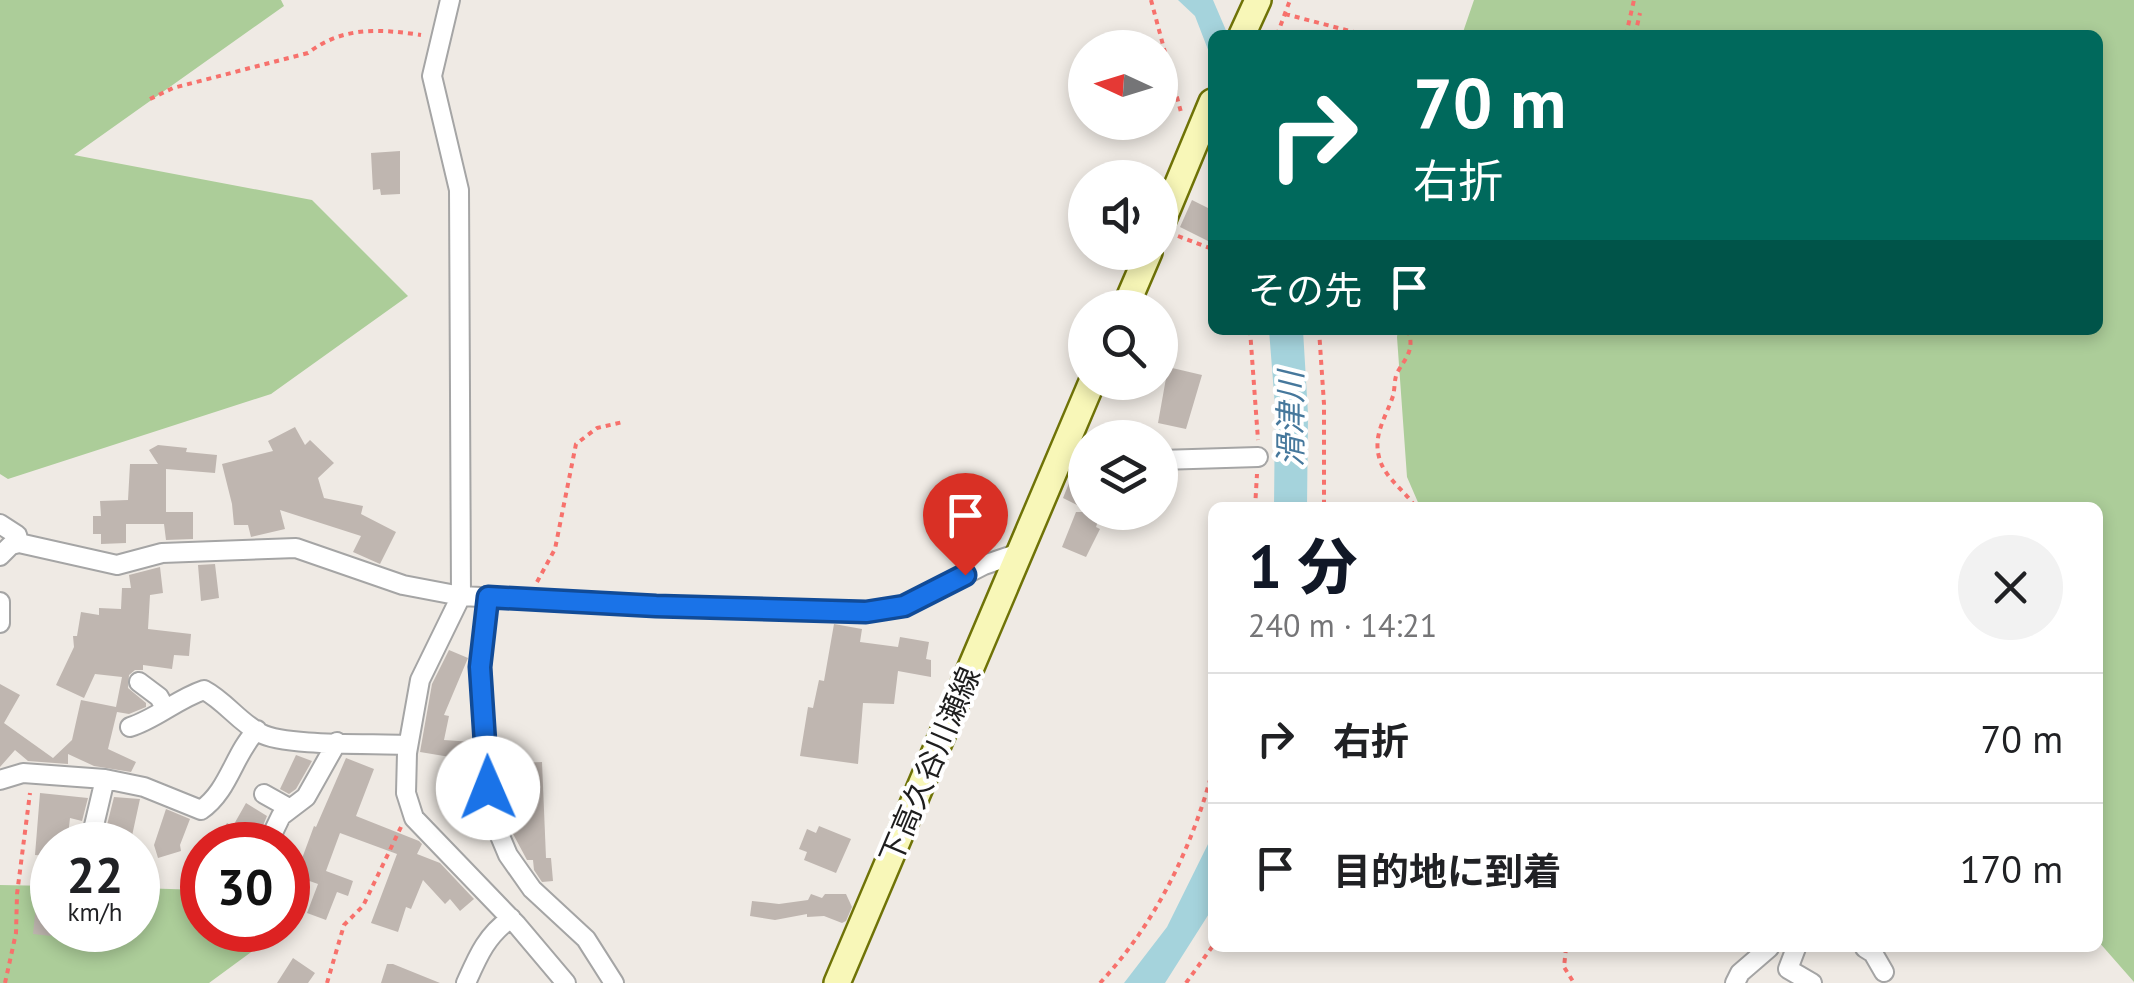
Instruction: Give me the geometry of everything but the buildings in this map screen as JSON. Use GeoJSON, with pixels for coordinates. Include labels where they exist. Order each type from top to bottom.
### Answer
{"type":"FeatureCollection","features":[{"type":"Feature","properties":{"kind":"main road"},"geometry":{"type":"LineString","coordinates":[[1244,30],[1258,0]]}},
{"type":"Feature","properties":{"kind":"main road"},"geometry":{"type":"LineString","coordinates":[[1178,201],[1208,111]]}},
{"type":"Feature","properties":{"kind":"main road","name":"下高久谷川瀬線"},"geometry":{"type":"LineString","coordinates":[[838,983],[1019,553],[1068,466]]}},
{"type":"Feature","properties":{"kind":"street"},"geometry":{"type":"LineString","coordinates":[[450,0],[432,76],[458,190],[462,292],[461,596],[420,680],[408,745],[406,794],[414,818],[566,983]]}},
{"type":"Feature","properties":{"kind":"street"},"geometry":{"type":"LineString","coordinates":[[1178,459],[1258,457]]}},
{"type":"Feature","properties":{"kind":"street"},"geometry":{"type":"LineString","coordinates":[[0,524],[17,535],[20,544]]}},
{"type":"Feature","properties":{"kind":"street"},"geometry":{"type":"LineString","coordinates":[[0,556],[20,544],[118,565],[162,553],[296,548],[403,584],[461,596],[866,612],[904,606],[1019,553]]}},
{"type":"Feature","properties":{"kind":"street"},"geometry":{"type":"LineString","coordinates":[[488,597],[480,667],[488,788],[500,836],[532,889],[586,938],[614,983]]}},
{"type":"Feature","properties":{"kind":"street"},"geometry":{"type":"LineString","coordinates":[[0,602],[0,623]]}},
{"type":"Feature","properties":{"kind":"street"},"geometry":{"type":"LineString","coordinates":[[139,682],[159,697],[165,708]]}},
{"type":"Feature","properties":{"kind":"street"},"geometry":{"type":"LineString","coordinates":[[130,727],[204,690],[257,730],[288,740],[408,745]]}},
{"type":"Feature","properties":{"kind":"street"},"geometry":{"type":"LineString","coordinates":[[0,780],[24,773],[105,780],[144,787],[202,810],[216,795],[243,744],[257,730]]}},
{"type":"Feature","properties":{"kind":"street"},"geometry":{"type":"LineString","coordinates":[[278,822],[288,808],[306,796],[337,742]]}},
{"type":"Feature","properties":{"kind":"street"},"geometry":{"type":"LineString","coordinates":[[95,822],[105,780]]}},
{"type":"Feature","properties":{"kind":"street"},"geometry":{"type":"LineString","coordinates":[[264,794],[288,808]]}},
{"type":"Feature","properties":{"kind":"street"},"geometry":{"type":"LineString","coordinates":[[466,983],[480,948],[510,918]]}},
{"type":"Feature","properties":{"kind":"street"},"geometry":{"type":"LineString","coordinates":[[1735,983],[1740,973],[1764,952]]}},
{"type":"Feature","properties":{"kind":"street"},"geometry":{"type":"LineString","coordinates":[[1794,952],[1788,969],[1812,983]]}},
{"type":"Feature","properties":{"kind":"street"},"geometry":{"type":"LineString","coordinates":[[1871,952],[1884,972]]}},
{"type":"Feature","properties":{"kind":"path"},"geometry":{"type":"LineString","coordinates":[[1151,0],[1184,124],[1197,137]]}},
{"type":"Feature","properties":{"kind":"path"},"geometry":{"type":"LineString","coordinates":[[1279,30],[1290,0]]}},
{"type":"Feature","properties":{"kind":"path"},"geometry":{"type":"LineString","coordinates":[[1627,30],[1634,0]]}},
{"type":"Feature","properties":{"kind":"path"},"geometry":{"type":"LineString","coordinates":[[1636,30],[1640,13]]}},
{"type":"Feature","properties":{"kind":"path"},"geometry":{"type":"LineString","coordinates":[[1285,14],[1346,30]]}},
{"type":"Feature","properties":{"kind":"path"},"geometry":{"type":"LineString","coordinates":[[150,100],[173,88],[308,53],[326,40],[373,28],[441,38]]}},
{"type":"Feature","properties":{"kind":"path"},"geometry":{"type":"LineString","coordinates":[[1178,235],[1208,247]]}},
{"type":"Feature","properties":{"kind":"path"},"geometry":{"type":"LineString","coordinates":[[1250,335],[1258,457],[1255,502]]}},
{"type":"Feature","properties":{"kind":"path"},"geometry":{"type":"LineString","coordinates":[[1319,335],[1324,502]]}},
{"type":"Feature","properties":{"kind":"path"},"geometry":{"type":"LineString","coordinates":[[1410,335],[1410,355],[1396,377],[1380,425],[1378,452],[1383,467],[1411,502]]}},
{"type":"Feature","properties":{"kind":"path"},"geometry":{"type":"LineString","coordinates":[[528,599],[555,549],[576,444],[597,428],[624,422]]}},
{"type":"Feature","properties":{"kind":"path"},"geometry":{"type":"LineString","coordinates":[[5,983],[14,947],[33,774]]}},
{"type":"Feature","properties":{"kind":"path"},"geometry":{"type":"LineString","coordinates":[[1100,983],[1164,894],[1197,826],[1208,787]]}},
{"type":"Feature","properties":{"kind":"path"},"geometry":{"type":"LineString","coordinates":[[327,983],[344,925],[363,906],[412,810]]}},
{"type":"Feature","properties":{"kind":"path"},"geometry":{"type":"LineString","coordinates":[[1186,983],[1208,952]]}},
{"type":"Feature","properties":{"kind":"path"},"geometry":{"type":"LineString","coordinates":[[1566,952],[1564,966],[1574,983]]}},
{"type":"Feature","properties":{"kind":"green space"},"geometry":{"type":"Polygon","coordinates":[[[0,0],[281,0],[284,6],[74,155],[312,200],[408,296],[271,394],[8,479],[0,474],[0,0]]]}},
{"type":"Feature","properties":{"kind":"green space"},"geometry":{"type":"Polygon","coordinates":[[[1474,0],[2134,0],[2134,982],[2103,947],[2103,502],[1418,502],[1407,477],[1397,337],[2103,335],[2103,30],[1464,30],[1474,0]]]}},
{"type":"Feature","properties":{"kind":"green space"},"geometry":{"type":"Polygon","coordinates":[[[0,885],[30,886],[30,952],[160,952],[160,889],[180,889],[180,952],[251,952],[209,983],[0,983],[0,885]]]}},
{"type":"Feature","properties":{"kind":"water"},"geometry":{"type":"Polygon","coordinates":[[[1178,0],[1213,0],[1226,30],[1208,30],[1208,50],[1195,16],[1178,0]]]}},
{"type":"Feature","properties":{"kind":"water","name":"滑津川"},"geometry":{"type":"Polygon","coordinates":[[[1269,335],[1303,335],[1307,502],[1274,502],[1275,406],[1269,335]]]}},
{"type":"Feature","properties":{"kind":"water"},"geometry":{"type":"Polygon","coordinates":[[[1208,844],[1208,915],[1165,983],[1124,983],[1167,927],[1208,844]]]}},
{"type":"Feature","properties":{"kind":"route"},"geometry":{"type":"LineString","coordinates":[[488,788],[480,667],[488,597],[866,612],[904,606],[965,575]]}}]}
